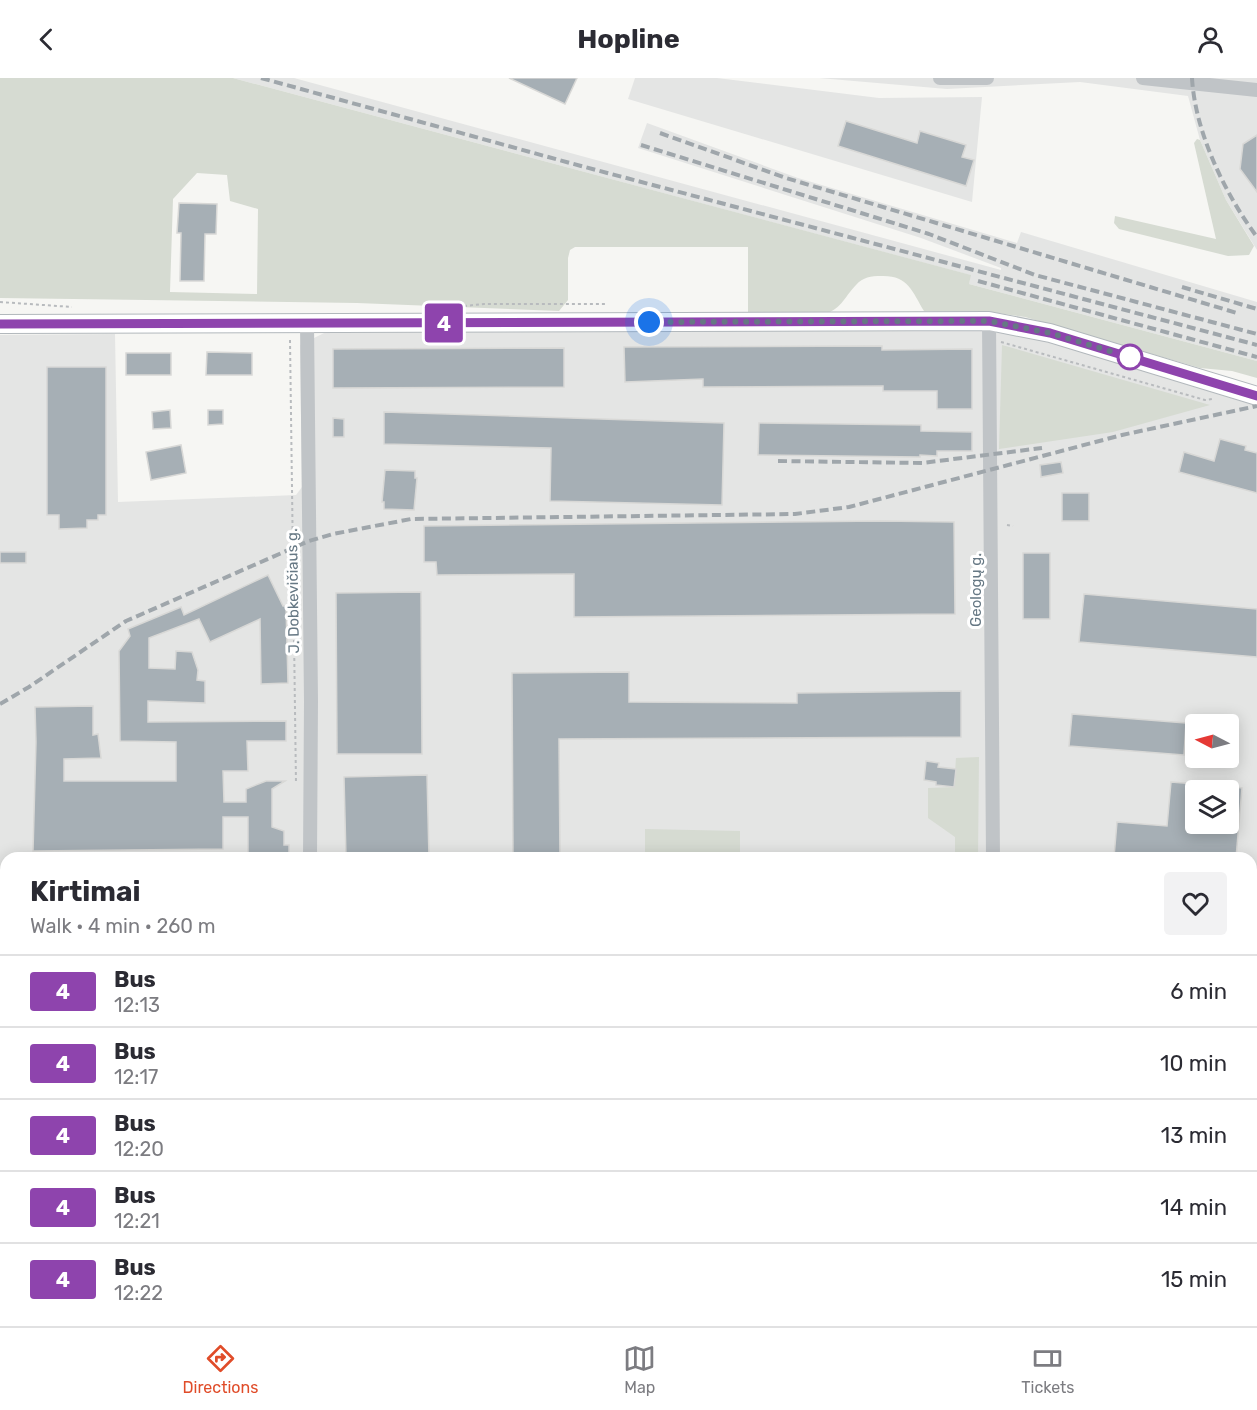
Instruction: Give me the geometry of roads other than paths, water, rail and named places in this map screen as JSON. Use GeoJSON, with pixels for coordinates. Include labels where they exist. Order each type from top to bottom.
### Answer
{"type":"FeatureCollection","features":[{"type":"Feature","properties":{"kind":"street"},"geometry":{"type":"LineString","coordinates":[[940,78],[987,78]]}},
{"type":"Feature","properties":{"kind":"street"},"geometry":{"type":"LineString","coordinates":[[1143,78],[1257,90]]}},
{"type":"Feature","properties":{"kind":"street"},"geometry":{"type":"LineString","coordinates":[[0,324],[989,321],[1050,333],[1257,396]]}},
{"type":"Feature","properties":{"kind":"street","name":"Geologų g."},"geometry":{"type":"LineString","coordinates":[[989,321],[993,852]]}},
{"type":"Feature","properties":{"kind":"street","name":"J. Dobkevičiaus g."},"geometry":{"type":"LineString","coordinates":[[307,323],[311,701],[310,852]]}},
{"type":"Feature","properties":{"kind":"railway"},"geometry":{"type":"LineString","coordinates":[[261,78],[581,166],[1257,345]]}},
{"type":"Feature","properties":{"kind":"railway"},"geometry":{"type":"LineString","coordinates":[[1192,78],[1194,99],[1205,141],[1223,182],[1257,237]]}},
{"type":"Feature","properties":{"kind":"railway"},"geometry":{"type":"LineString","coordinates":[[660,133],[786,178],[1237,313]]}},
{"type":"Feature","properties":{"kind":"railway"},"geometry":{"type":"LineString","coordinates":[[641,145],[929,234],[1035,275],[1257,334]]}},
{"type":"Feature","properties":{"kind":"railway"},"geometry":{"type":"LineString","coordinates":[[978,281],[1257,357]]}},
{"type":"Feature","properties":{"kind":"railway"},"geometry":{"type":"LineString","coordinates":[[1182,287],[1257,309]]}},
{"type":"Feature","properties":{"kind":"railway"},"geometry":{"type":"LineString","coordinates":[[0,704],[126,621],[309,541],[333,534],[411,519],[795,514],[849,507],[1122,435],[1257,406]]}},
{"type":"Feature","properties":{"kind":"railway"},"geometry":{"type":"LineString","coordinates":[[778,461],[922,463],[1042,448]]}}]}
